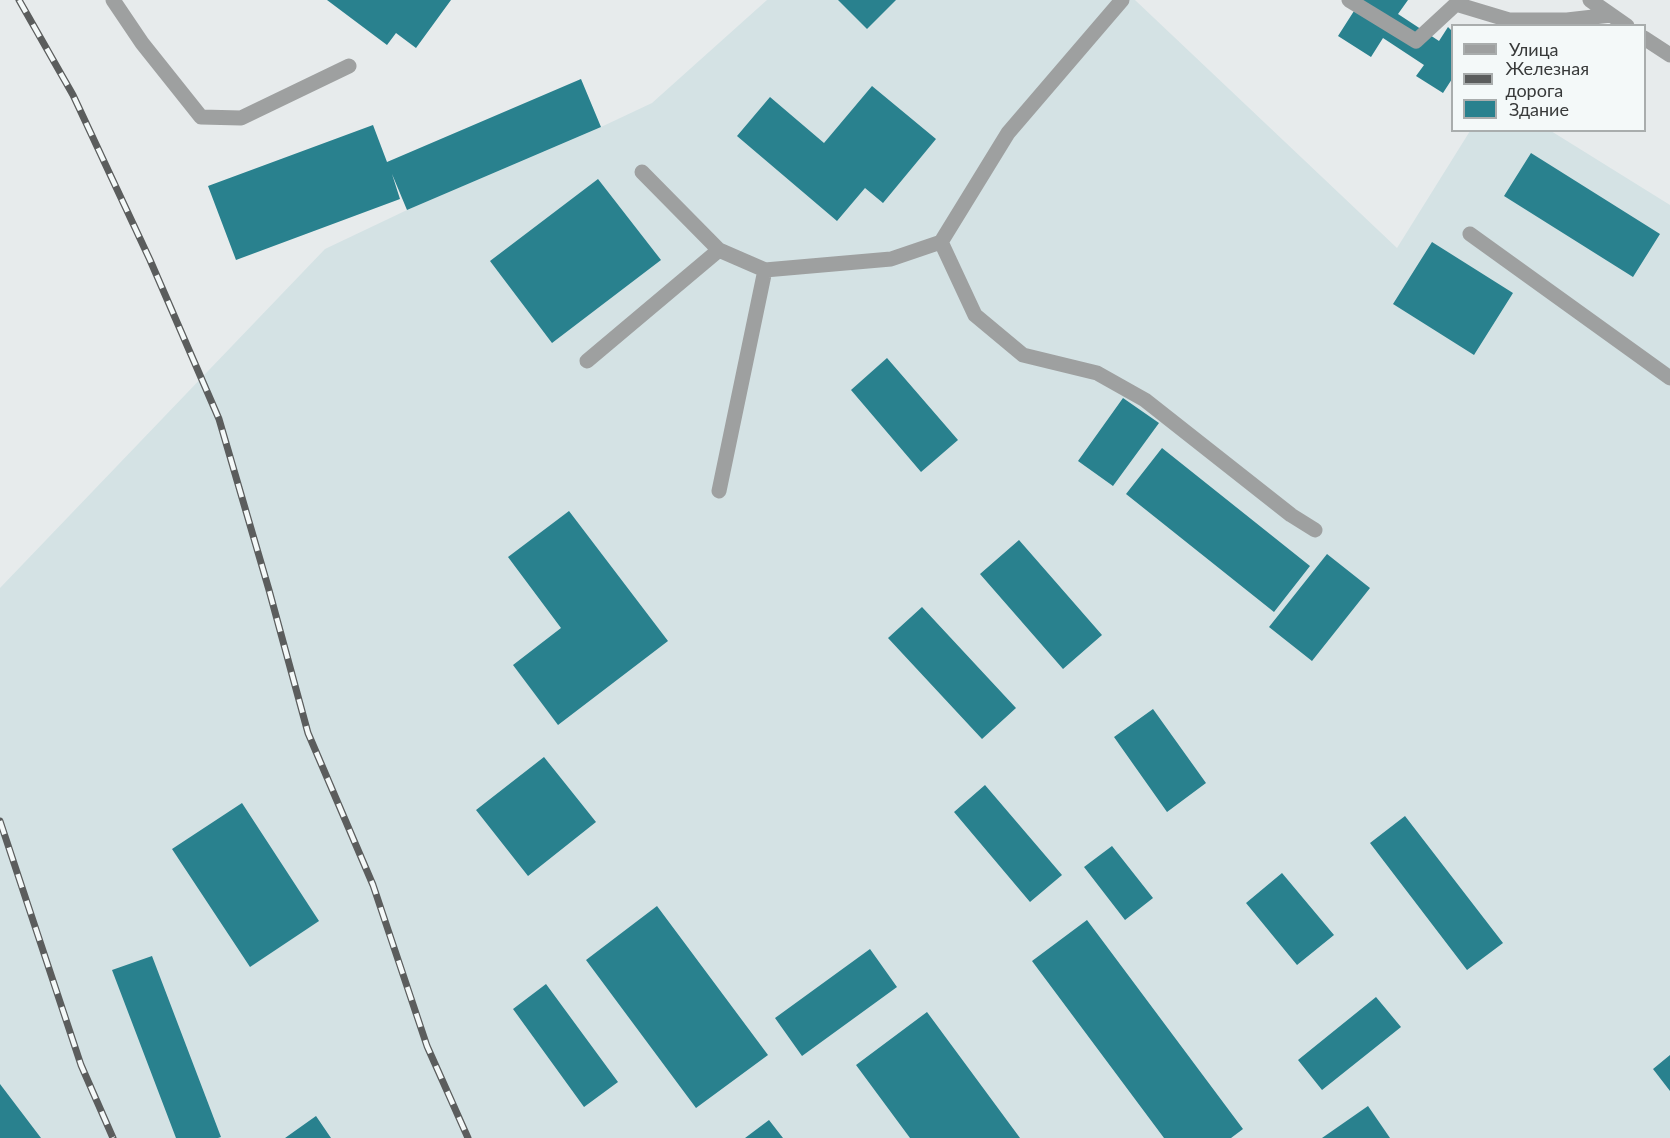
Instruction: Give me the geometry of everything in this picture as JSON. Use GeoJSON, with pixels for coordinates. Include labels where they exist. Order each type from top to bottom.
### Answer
{"type":"FeatureCollection","features":[{"type":"Feature","properties":{"kind":"street"},"geometry":{"type":"LineString","coordinates":[[113,0],[142,44],[201,117],[241,118],[349,66]]}},
{"type":"Feature","properties":{"kind":"street"},"geometry":{"type":"LineString","coordinates":[[642,172],[718,250],[765,270],[891,259],[941,242],[1008,133],[1122,0]]}},
{"type":"Feature","properties":{"kind":"street"},"geometry":{"type":"LineString","coordinates":[[1349,0],[1416,41],[1456,4],[1509,20],[1567,20],[1611,15]]}},
{"type":"Feature","properties":{"kind":"street"},"geometry":{"type":"LineString","coordinates":[[1590,0],[1624,24]]}},
{"type":"Feature","properties":{"kind":"street"},"geometry":{"type":"LineString","coordinates":[[1646,39],[1670,55]]}},
{"type":"Feature","properties":{"kind":"street"},"geometry":{"type":"LineString","coordinates":[[1470,234],[1670,378]]}},
{"type":"Feature","properties":{"kind":"street"},"geometry":{"type":"LineString","coordinates":[[941,242],[975,315],[1023,355],[1097,373],[1145,400],[1291,515],[1315,530]]}},
{"type":"Feature","properties":{"kind":"street"},"geometry":{"type":"LineString","coordinates":[[587,361],[718,250]]}},
{"type":"Feature","properties":{"kind":"street"},"geometry":{"type":"LineString","coordinates":[[719,491],[765,270]]}},
{"type":"Feature","properties":{"kind":"shaded area"},"geometry":{"type":"Polygon","coordinates":[[[767,0],[1135,0],[1397,248],[1469,132],[1553,132],[1670,205],[1670,1138],[0,1138],[0,588],[325,249],[407,210],[652,103],[767,0]]]}},
{"type":"Feature","properties":{"kind":"building"},"geometry":{"type":"Polygon","coordinates":[[[327,0],[451,0],[416,48],[396,33],[387,45],[327,0]]]}},
{"type":"Feature","properties":{"kind":"building"},"geometry":{"type":"Polygon","coordinates":[[[838,0],[896,0],[867,29],[838,0]]]}},
{"type":"Feature","properties":{"kind":"building"},"geometry":{"type":"Polygon","coordinates":[[[1361,0],[1408,0],[1398,14],[1439,41],[1448,27],[1451,30],[1451,81],[1443,93],[1416,76],[1424,65],[1383,38],[1371,57],[1338,36],[1361,0]]]}},
{"type":"Feature","properties":{"kind":"building"},"geometry":{"type":"Polygon","coordinates":[[[581,79],[601,127],[407,210],[392,174],[400,199],[236,260],[208,186],[373,125],[387,162],[581,79]]]}},
{"type":"Feature","properties":{"kind":"building"},"geometry":{"type":"Polygon","coordinates":[[[872,86],[936,139],[883,203],[865,188],[837,221],[737,136],[770,97],[824,143],[872,86]]]}},
{"type":"Feature","properties":{"kind":"building"},"geometry":{"type":"Polygon","coordinates":[[[1531,153],[1660,234],[1633,277],[1504,196],[1531,153]]]}},
{"type":"Feature","properties":{"kind":"building"},"geometry":{"type":"Polygon","coordinates":[[[598,179],[661,260],[552,343],[490,261],[598,179]]]}},
{"type":"Feature","properties":{"kind":"building"},"geometry":{"type":"Polygon","coordinates":[[[1432,242],[1513,293],[1474,355],[1393,304],[1432,242]]]}},
{"type":"Feature","properties":{"kind":"building"},"geometry":{"type":"Polygon","coordinates":[[[887,358],[958,440],[921,472],[851,390],[887,358]]]}},
{"type":"Feature","properties":{"kind":"building"},"geometry":{"type":"Polygon","coordinates":[[[1123,398],[1159,423],[1113,486],[1078,461],[1123,398]]]}},
{"type":"Feature","properties":{"kind":"building"},"geometry":{"type":"Polygon","coordinates":[[[1162,448],[1310,566],[1274,612],[1126,494],[1162,448]]]}},
{"type":"Feature","properties":{"kind":"building"},"geometry":{"type":"Polygon","coordinates":[[[569,511],[668,641],[558,725],[513,665],[561,628],[508,557],[569,511]]]}},
{"type":"Feature","properties":{"kind":"building"},"geometry":{"type":"Polygon","coordinates":[[[1019,540],[1102,635],[1063,669],[980,574],[1019,540]]]}},
{"type":"Feature","properties":{"kind":"building"},"geometry":{"type":"Polygon","coordinates":[[[1327,554],[1370,588],[1312,661],[1269,627],[1327,554]]]}},
{"type":"Feature","properties":{"kind":"building"},"geometry":{"type":"Polygon","coordinates":[[[922,607],[1016,708],[982,739],[888,638],[922,607]]]}},
{"type":"Feature","properties":{"kind":"building"},"geometry":{"type":"Polygon","coordinates":[[[1153,709],[1206,783],[1167,812],[1114,737],[1153,709]]]}},
{"type":"Feature","properties":{"kind":"building"},"geometry":{"type":"Polygon","coordinates":[[[544,757],[596,822],[528,876],[476,810],[544,757]]]}},
{"type":"Feature","properties":{"kind":"building"},"geometry":{"type":"Polygon","coordinates":[[[985,785],[1062,875],[1030,902],[954,812],[985,785]]]}},
{"type":"Feature","properties":{"kind":"building"},"geometry":{"type":"Polygon","coordinates":[[[242,803],[319,921],[250,967],[172,849],[242,803]]]}},
{"type":"Feature","properties":{"kind":"building"},"geometry":{"type":"Polygon","coordinates":[[[1405,816],[1503,943],[1467,970],[1370,843],[1405,816]]]}},
{"type":"Feature","properties":{"kind":"building"},"geometry":{"type":"Polygon","coordinates":[[[1112,846],[1153,898],[1125,920],[1084,867],[1112,846]]]}},
{"type":"Feature","properties":{"kind":"building"},"geometry":{"type":"Polygon","coordinates":[[[1282,873],[1334,935],[1297,965],[1246,903],[1282,873]]]}},
{"type":"Feature","properties":{"kind":"building"},"geometry":{"type":"Polygon","coordinates":[[[657,906],[768,1055],[696,1108],[586,960],[657,906]]]}},
{"type":"Feature","properties":{"kind":"building"},"geometry":{"type":"Polygon","coordinates":[[[1087,920],[1243,1129],[1231,1138],[1164,1138],[1032,961],[1087,920]]]}},
{"type":"Feature","properties":{"kind":"building"},"geometry":{"type":"Polygon","coordinates":[[[870,949],[897,987],[802,1056],[775,1018],[870,949]]]}},
{"type":"Feature","properties":{"kind":"building"},"geometry":{"type":"Polygon","coordinates":[[[152,956],[221,1137],[176,1138],[112,970],[152,956]]]}},
{"type":"Feature","properties":{"kind":"building"},"geometry":{"type":"Polygon","coordinates":[[[546,984],[618,1082],[584,1107],[513,1009],[546,984]]]}},
{"type":"Feature","properties":{"kind":"building"},"geometry":{"type":"Polygon","coordinates":[[[1376,997],[1401,1027],[1322,1090],[1298,1060],[1376,997]]]}},
{"type":"Feature","properties":{"kind":"building"},"geometry":{"type":"Polygon","coordinates":[[[927,1012],[1020,1138],[910,1138],[856,1065],[927,1012]]]}},
{"type":"Feature","properties":{"kind":"building"},"geometry":{"type":"Polygon","coordinates":[[[1670,1055],[1670,1091],[1653,1069],[1670,1055]]]}},
{"type":"Feature","properties":{"kind":"building"},"geometry":{"type":"Polygon","coordinates":[[[0,1084],[41,1138],[0,1138],[0,1084]]]}},
{"type":"Feature","properties":{"kind":"building"},"geometry":{"type":"Polygon","coordinates":[[[1368,1106],[1390,1138],[1322,1138],[1368,1106]]]}},
{"type":"Feature","properties":{"kind":"building"},"geometry":{"type":"Polygon","coordinates":[[[316,1116],[331,1138],[285,1138],[316,1116]]]}},
{"type":"Feature","properties":{"kind":"building"},"geometry":{"type":"Polygon","coordinates":[[[769,1120],[783,1138],[745,1138],[769,1120]]]}},
{"type":"Feature","properties":{"kind":"railway"},"geometry":{"type":"LineString","coordinates":[[19,0],[73,95],[150,260],[219,419],[308,733],[373,885],[427,1046],[468,1138]]}},
{"type":"Feature","properties":{"kind":"railway"},"geometry":{"type":"LineString","coordinates":[[0,821],[81,1065],[113,1138]]}}]}
